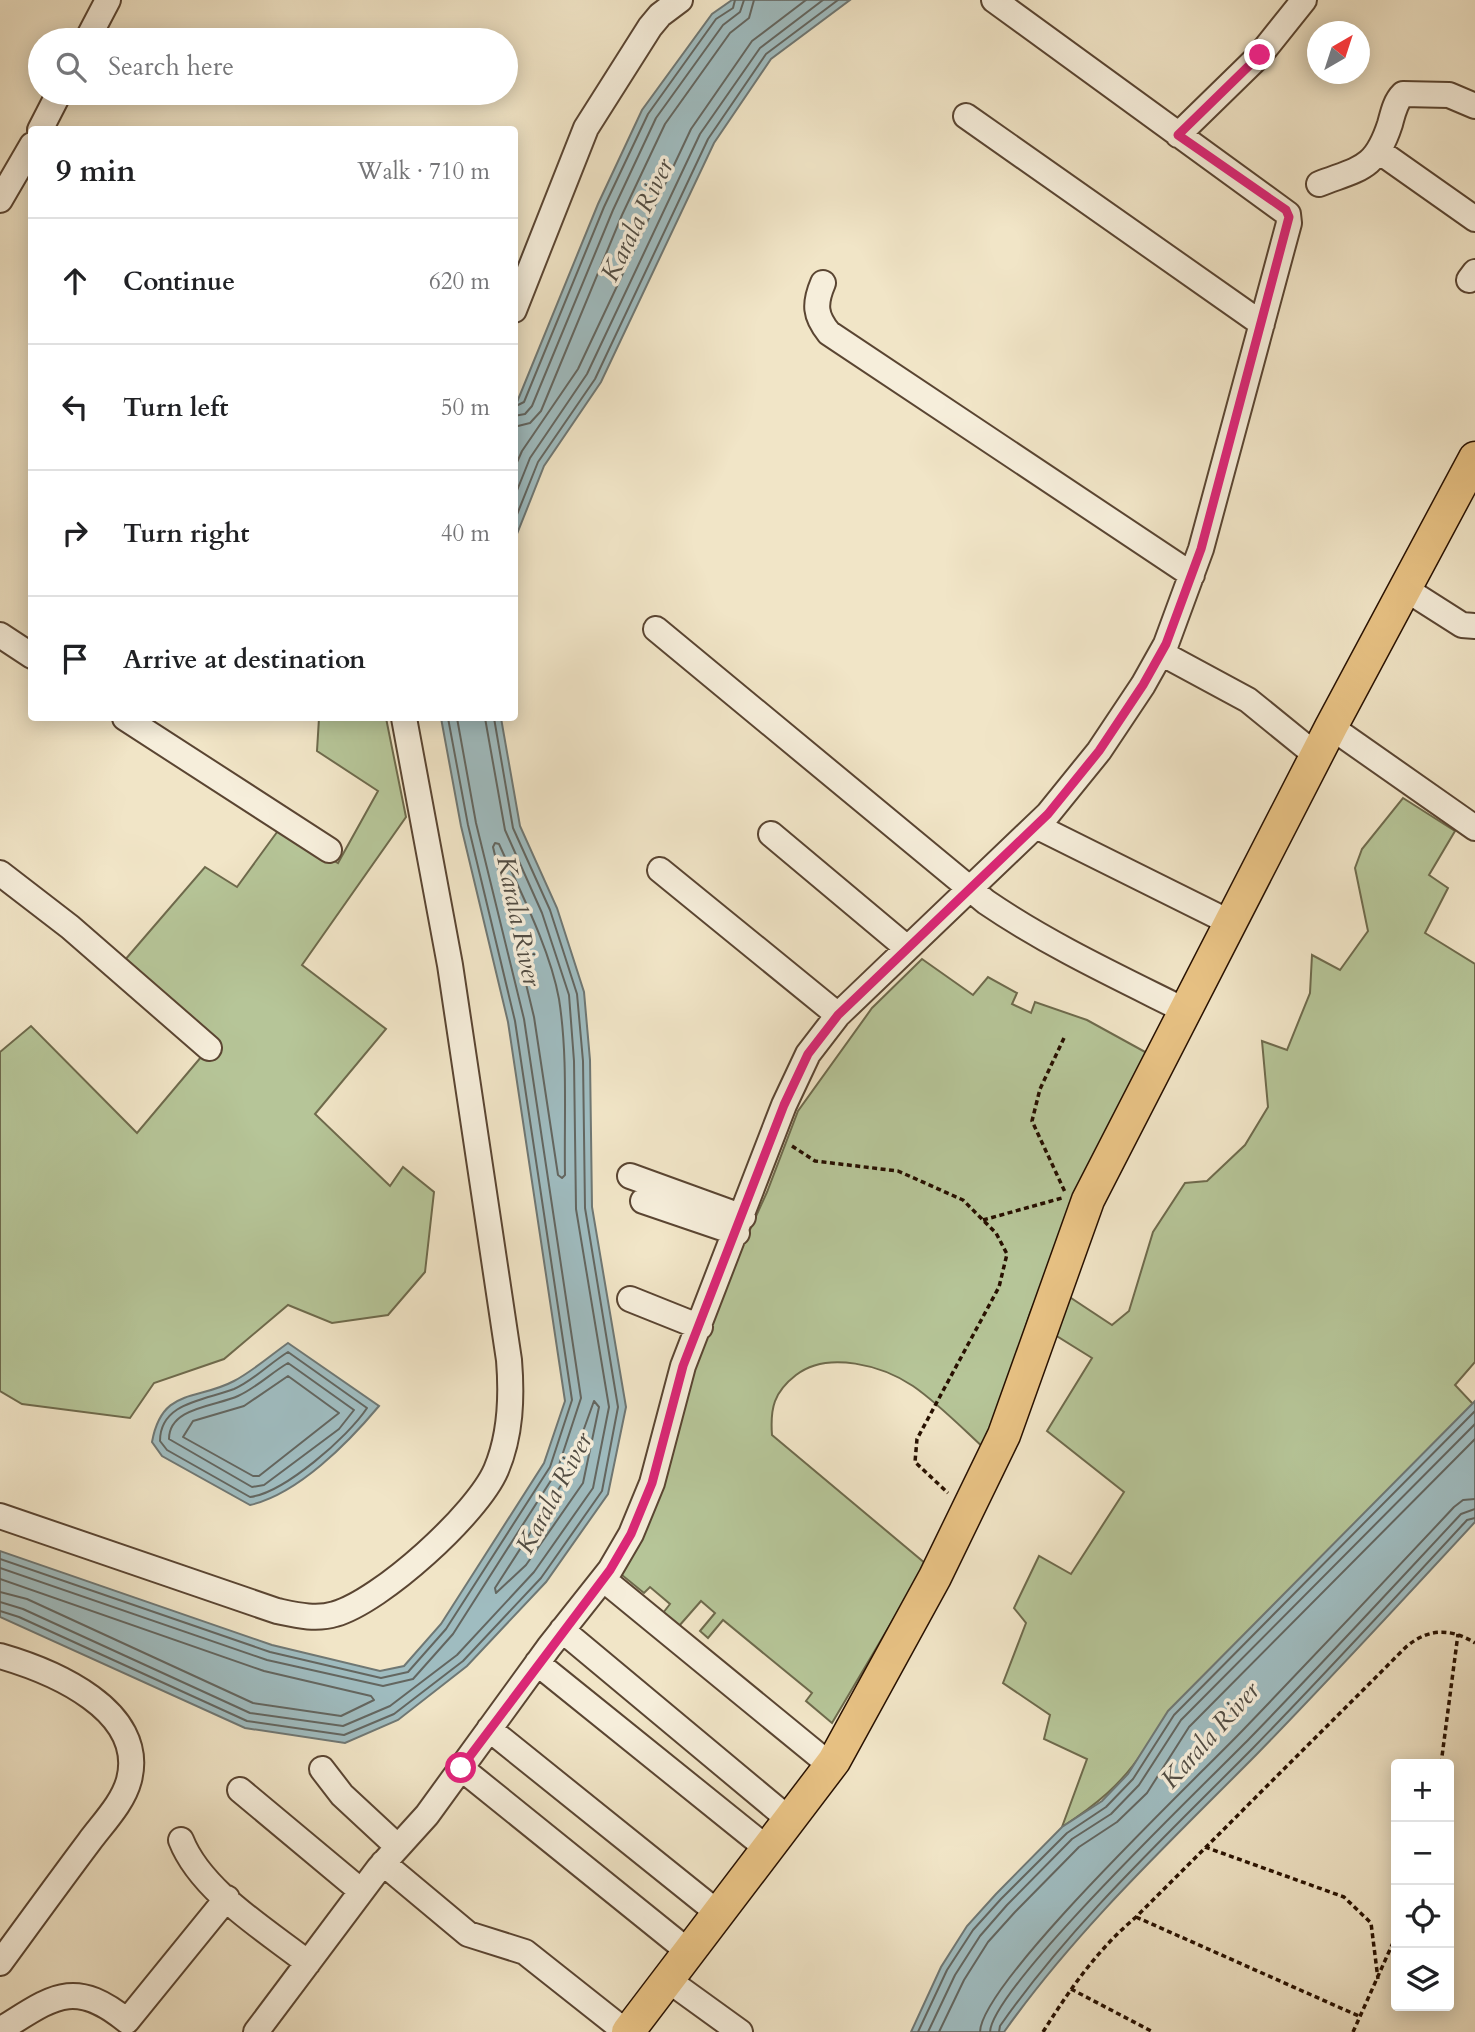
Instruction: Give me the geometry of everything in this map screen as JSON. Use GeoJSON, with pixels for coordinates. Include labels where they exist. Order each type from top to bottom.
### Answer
{"type":"FeatureCollection","features":[{"type":"Feature","properties":{"kind":"main road"},"geometry":{"type":"LineString","coordinates":[[627,2032],[769,1850],[830,1765],[970,1509],[1022,1386],[1080,1219],[1331,727],[1407,590],[1475,458]]}},
{"type":"Feature","properties":{"kind":"street"},"geometry":{"type":"LineString","coordinates":[[93,28],[108,0]]}},
{"type":"Feature","properties":{"kind":"street"},"geometry":{"type":"LineString","coordinates":[[518,300],[586,128],[655,21],[680,0]]}},
{"type":"Feature","properties":{"kind":"street"},"geometry":{"type":"LineString","coordinates":[[265,2029],[308,1963],[361,1891],[427,1815],[537,1663],[603,1579],[631,1534],[652,1483],[683,1366],[808,1054],[838,1015],[1036,826],[1106,741],[1161,653],[1192,575],[1289,223],[1288,214],[994,0]]}},
{"type":"Feature","properties":{"kind":"street"},"geometry":{"type":"LineString","coordinates":[[1178,135],[1260,55],[1304,0]]}},
{"type":"Feature","properties":{"kind":"street"},"geometry":{"type":"LineString","coordinates":[[1319,184],[1367,165],[1380,152],[1397,102],[1403,94],[1448,95],[1475,106]]}},
{"type":"Feature","properties":{"kind":"street"},"geometry":{"type":"LineString","coordinates":[[42,126],[53,105]]}},
{"type":"Feature","properties":{"kind":"street"},"geometry":{"type":"LineString","coordinates":[[966,116],[1262,324]]}},
{"type":"Feature","properties":{"kind":"street"},"geometry":{"type":"LineString","coordinates":[[0,200],[28,152]]}},
{"type":"Feature","properties":{"kind":"street"},"geometry":{"type":"LineString","coordinates":[[1380,152],[1475,219]]}},
{"type":"Feature","properties":{"kind":"street"},"geometry":{"type":"LineString","coordinates":[[823,283],[816,299],[816,311],[818,320],[829,333],[1192,575]]}},
{"type":"Feature","properties":{"kind":"street"},"geometry":{"type":"LineString","coordinates":[[1407,590],[1462,625],[1475,626]]}},
{"type":"Feature","properties":{"kind":"street"},"geometry":{"type":"LineString","coordinates":[[656,629],[969,888],[1017,924],[1186,1011]]}},
{"type":"Feature","properties":{"kind":"street"},"geometry":{"type":"LineString","coordinates":[[0,635],[28,653]]}},
{"type":"Feature","properties":{"kind":"street"},"geometry":{"type":"LineString","coordinates":[[1161,653],[1254,704],[1317,756]]}},
{"type":"Feature","properties":{"kind":"street"},"geometry":{"type":"LineString","coordinates":[[130,721],[328,850]]}},
{"type":"Feature","properties":{"kind":"street"},"geometry":{"type":"LineString","coordinates":[[0,1516],[277,1611],[314,1617],[334,1615],[379,1592],[454,1525],[488,1486],[496,1470],[511,1410],[509,1360],[450,965],[405,721]]}},
{"type":"Feature","properties":{"kind":"street"},"geometry":{"type":"LineString","coordinates":[[1331,727],[1475,828]]}},
{"type":"Feature","properties":{"kind":"street"},"geometry":{"type":"LineString","coordinates":[[1036,826],[1231,923]]}},
{"type":"Feature","properties":{"kind":"street"},"geometry":{"type":"LineString","coordinates":[[771,834],[907,948]]}},
{"type":"Feature","properties":{"kind":"street"},"geometry":{"type":"LineString","coordinates":[[660,870],[838,1015]]}},
{"type":"Feature","properties":{"kind":"street"},"geometry":{"type":"LineString","coordinates":[[0,873],[70,927],[209,1048]]}},
{"type":"Feature","properties":{"kind":"street"},"geometry":{"type":"LineString","coordinates":[[629,1176],[740,1225]]}},
{"type":"Feature","properties":{"kind":"street"},"geometry":{"type":"LineString","coordinates":[[643,1201],[740,1225]]}},
{"type":"Feature","properties":{"kind":"street"},"geometry":{"type":"LineString","coordinates":[[630,1299],[700,1327]]}},
{"type":"Feature","properties":{"kind":"street"},"geometry":{"type":"LineString","coordinates":[[603,1579],[830,1765]]}},
{"type":"Feature","properties":{"kind":"street"},"geometry":{"type":"LineString","coordinates":[[562,1630],[791,1821]]}},
{"type":"Feature","properties":{"kind":"street"},"geometry":{"type":"LineString","coordinates":[[0,1656],[37,1667],[76,1687],[104,1709],[122,1729],[128,1742],[131,1766],[120,1800],[0,1963]]}},
{"type":"Feature","properties":{"kind":"street"},"geometry":{"type":"LineString","coordinates":[[537,1663],[769,1850]]}},
{"type":"Feature","properties":{"kind":"street"},"geometry":{"type":"LineString","coordinates":[[489,1729],[719,1913]]}},
{"type":"Feature","properties":{"kind":"street"},"geometry":{"type":"LineString","coordinates":[[461,1768],[689,1952]]}},
{"type":"Feature","properties":{"kind":"street"},"geometry":{"type":"LineString","coordinates":[[322,1769],[391,1855],[468,1934],[525,1952],[627,2032]]}},
{"type":"Feature","properties":{"kind":"street"},"geometry":{"type":"LineString","coordinates":[[240,1790],[361,1891]]}},
{"type":"Feature","properties":{"kind":"street"},"geometry":{"type":"LineString","coordinates":[[181,1840],[200,1872],[227,1898],[308,1963]]}},
{"type":"Feature","properties":{"kind":"street"},"geometry":{"type":"LineString","coordinates":[[0,2030],[48,2001],[76,1996],[98,1999],[127,2021],[227,1898]]}},
{"type":"Feature","properties":{"kind":"street"},"geometry":{"type":"LineString","coordinates":[[668,1980],[740,2032]]}},
{"type":"Feature","properties":{"kind":"path"},"geometry":{"type":"LineString","coordinates":[[983,1220],[1067,1197],[1032,1121],[1040,1089],[1064,1038]]}},
{"type":"Feature","properties":{"kind":"path"},"geometry":{"type":"LineString","coordinates":[[774,1134],[815,1161],[898,1171],[963,1200],[996,1233],[1007,1254],[999,1287],[917,1439],[915,1462],[970,1509]]}},
{"type":"Feature","properties":{"kind":"path"},"geometry":{"type":"LineString","coordinates":[[1043,2032],[1092,1959],[1406,1647],[1432,1632],[1458,1634],[1475,1643]]}},
{"type":"Feature","properties":{"kind":"path"},"geometry":{"type":"LineString","coordinates":[[1442,1759],[1458,1634]]}},
{"type":"Feature","properties":{"kind":"path"},"geometry":{"type":"LineString","coordinates":[[1205,1847],[1344,1897],[1371,1923],[1378,1979]]}},
{"type":"Feature","properties":{"kind":"path"},"geometry":{"type":"LineString","coordinates":[[1136,1917],[1361,2017]]}},
{"type":"Feature","properties":{"kind":"path"},"geometry":{"type":"LineString","coordinates":[[1353,2032],[1391,1948]]}},
{"type":"Feature","properties":{"kind":"path"},"geometry":{"type":"LineString","coordinates":[[1071,1989],[1153,2032]]}},
{"type":"Feature","properties":{"kind":"green space"},"geometry":{"type":"Polygon","coordinates":[[[319,721],[387,721],[406,817],[302,965],[386,1029],[315,1114],[390,1186],[403,1167],[434,1192],[425,1272],[388,1315],[332,1323],[288,1305],[224,1359],[154,1383],[130,1418],[22,1404],[0,1391],[0,1052],[31,1026],[137,1133],[207,1050],[118,968],[205,867],[237,887],[280,828],[338,863],[378,791],[317,751],[319,721]]]}},
{"type":"Feature","properties":{"kind":"green space"},"geometry":{"type":"Polygon","coordinates":[[[1403,798],[1455,831],[1429,875],[1448,888],[1425,933],[1475,964],[1475,1362],[1455,1385],[1473,1404],[1144,1750],[1117,1784],[1062,1827],[1087,1759],[1044,1739],[1050,1715],[1003,1683],[1026,1623],[1014,1608],[1039,1556],[1071,1574],[1124,1492],[1047,1431],[1092,1358],[1052,1333],[1068,1296],[1112,1325],[1129,1311],[1153,1232],[1185,1183],[1207,1181],[1245,1145],[1268,1107],[1262,1041],[1287,1050],[1310,993],[1312,955],[1340,970],[1368,931],[1355,868],[1362,849],[1403,798]]]}},
{"type":"Feature","properties":{"kind":"green space"},"geometry":{"type":"Polygon","coordinates":[[[922,959],[973,995],[988,977],[1017,993],[1012,1004],[1031,1013],[1035,1002],[1087,1020],[1147,1053],[1083,1189],[1030,1313],[986,1450],[913,1386],[871,1367],[839,1362],[809,1367],[789,1381],[778,1394],[773,1409],[772,1435],[926,1564],[832,1723],[806,1701],[812,1693],[723,1620],[708,1638],[700,1631],[715,1613],[701,1601],[679,1626],[663,1613],[670,1604],[650,1587],[644,1593],[617,1571],[689,1365],[767,1192],[798,1111],[872,1008],[922,959]]]}},
{"type":"Feature","properties":{"kind":"water","name":"Karala River"},"geometry":{"type":"Polygon","coordinates":[[[732,0],[850,0],[771,59],[714,143],[601,382],[544,466],[518,531],[518,400],[598,204],[642,110],[712,14],[732,0]]]}},
{"type":"Feature","properties":{"kind":"water","name":"Karala River"},"geometry":{"type":"Polygon","coordinates":[[[442,721],[502,721],[520,826],[557,908],[584,992],[590,1060],[592,1207],[626,1407],[608,1494],[546,1582],[467,1666],[398,1720],[345,1743],[245,1728],[0,1617],[0,1551],[272,1645],[380,1671],[404,1666],[441,1624],[544,1463],[565,1401],[508,1022],[461,826],[442,721]]]}},
{"type":"Feature","properties":{"kind":"water"},"geometry":{"type":"Polygon","coordinates":[[[288,1343],[379,1406],[337,1451],[304,1479],[268,1499],[250,1505],[162,1456],[152,1442],[164,1412],[183,1398],[234,1381],[288,1343]]]}},
{"type":"Feature","properties":{"kind":"water","name":"Karala River"},"geometry":{"type":"Polygon","coordinates":[[[1475,1401],[1475,1522],[1312,1697],[1093,1922],[1032,1994],[1004,2032],[911,2032],[941,1967],[967,1926],[1062,1827],[1102,1801],[1128,1774],[1168,1711],[1475,1401]]]}},
{"type":"Feature","properties":{"kind":"route"},"geometry":{"type":"LineString","coordinates":[[461,1768],[549,1647],[610,1570],[631,1534],[652,1483],[683,1366],[784,1105],[808,1054],[838,1015],[1061,799],[1126,714],[1166,644],[1201,549],[1289,223],[1286,210],[1178,135],[1260,55]]}}]}
